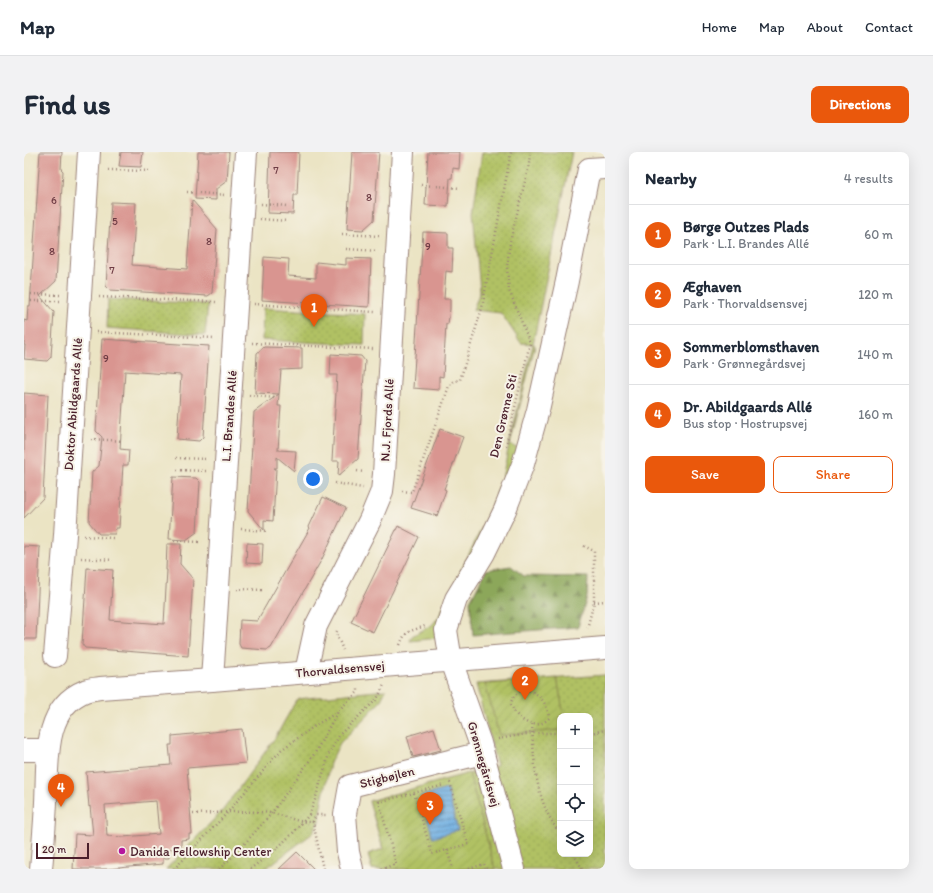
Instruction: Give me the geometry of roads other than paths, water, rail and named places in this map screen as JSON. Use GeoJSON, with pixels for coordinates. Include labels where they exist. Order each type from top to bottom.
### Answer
{"type":"FeatureCollection","features":[{"type":"Feature","properties":{"kind":"street","name":"L.I. Brandes Allé"},"geometry":{"type":"LineString","coordinates":[[212,680],[246,152]]}},
{"type":"Feature","properties":{"kind":"street","name":"N.J. Fjords Allé"},"geometry":{"type":"LineString","coordinates":[[306,672],[316,626],[370,520],[395,493],[384,474],[403,152]]}},
{"type":"Feature","properties":{"kind":"street","name":"Doktor Abildgaards Allé"},"geometry":{"type":"LineString","coordinates":[[56,656],[88,160]]}},
{"type":"Feature","properties":{"kind":"street","name":"Grønnegårdsvej"},"geometry":{"type":"LineString","coordinates":[[514,869],[481,748],[451,661],[446,630],[456,599],[484,553],[505,510],[525,456],[543,389],[589,169],[605,168]]}},
{"type":"Feature","properties":{"kind":"street","name":"Thorvaldsensvej"},"geometry":{"type":"LineString","coordinates":[[48,750],[51,732],[63,707],[86,690],[605,648]]}},
{"type":"Feature","properties":{"kind":"street","name":"Stigbøjlen"},"geometry":{"type":"LineString","coordinates":[[352,869],[348,852],[345,814],[350,786],[481,748]]}},
{"type":"Feature","properties":{"kind":"street"},"geometry":{"type":"LineString","coordinates":[[24,750],[48,750],[45,825],[41,869]]}},
{"type":"Feature","properties":{"kind":"water"},"geometry":{"type":"Polygon","coordinates":[[[447,789],[458,830],[433,838],[421,796],[447,789]]]}},
{"type":"Feature","properties":{"kind":"place","name":"Børge Outzes Plads"},"geometry":{"type":"Point","coordinates":[314,327]}},
{"type":"Feature","properties":{"kind":"place","name":"Æghaven"},"geometry":{"type":"Point","coordinates":[525,700]}},
{"type":"Feature","properties":{"kind":"place","name":"Dr. Abildgaards Allé"},"geometry":{"type":"Point","coordinates":[61,807]}},
{"type":"Feature","properties":{"kind":"place","name":"Sommerblomsthaven"},"geometry":{"type":"Point","coordinates":[430,825]}},
{"type":"Feature","properties":{"kind":"place","name":"Danida Fellowship Center"},"geometry":{"type":"Point","coordinates":[122,851]}}]}
